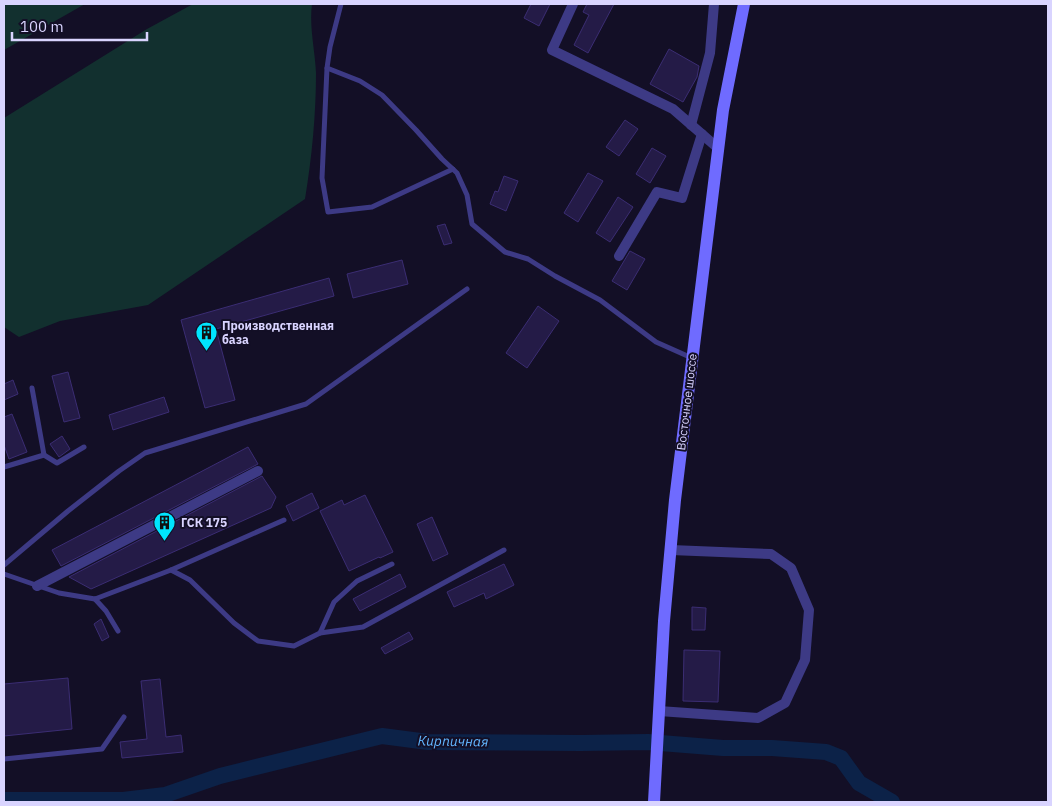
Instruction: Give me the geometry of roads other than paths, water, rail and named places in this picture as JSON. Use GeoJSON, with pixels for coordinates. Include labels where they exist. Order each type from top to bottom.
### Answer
{"type":"FeatureCollection","features":[{"type":"Feature","properties":{"kind":"street"},"geometry":{"type":"LineString","coordinates":[[573,4],[552,50],[673,109],[719,149]]}},
{"type":"Feature","properties":{"kind":"street"},"geometry":{"type":"LineString","coordinates":[[692,125],[710,53],[714,4]]}},
{"type":"Feature","properties":{"kind":"street","name":"Восточное шоссе"},"geometry":{"type":"LineString","coordinates":[[654,802],[671,550],[692,358],[723,110],[744,4]]}},
{"type":"Feature","properties":{"kind":"street"},"geometry":{"type":"LineString","coordinates":[[619,256],[657,192],[682,198],[702,134]]}},
{"type":"Feature","properties":{"kind":"street"},"geometry":{"type":"LineString","coordinates":[[37,586],[258,471]]}},
{"type":"Feature","properties":{"kind":"street"},"geometry":{"type":"LineString","coordinates":[[659,711],[758,718],[785,703],[805,660],[809,610],[792,568],[771,554],[671,550]]}},
{"type":"Feature","properties":{"kind":"lane"},"geometry":{"type":"LineString","coordinates":[[341,4],[330,47],[323,117],[322,178],[328,212],[372,207],[453,169]]}},
{"type":"Feature","properties":{"kind":"lane"},"geometry":{"type":"LineString","coordinates":[[327,68],[360,81],[382,95],[457,173],[467,194],[472,224],[505,252],[528,259],[600,300],[656,342],[692,358]]}},
{"type":"Feature","properties":{"kind":"lane"},"geometry":{"type":"LineString","coordinates":[[4,565],[68,511],[145,453],[306,404],[467,289]]}},
{"type":"Feature","properties":{"kind":"lane"},"geometry":{"type":"LineString","coordinates":[[32,388],[44,455],[57,463],[84,447]]}},
{"type":"Feature","properties":{"kind":"lane"},"geometry":{"type":"LineString","coordinates":[[4,467],[44,455]]}},
{"type":"Feature","properties":{"kind":"lane"},"geometry":{"type":"LineString","coordinates":[[4,574],[59,593],[95,599],[171,570],[284,520]]}},
{"type":"Feature","properties":{"kind":"lane"},"geometry":{"type":"LineString","coordinates":[[171,570],[190,580],[234,623],[258,641],[294,646],[320,633],[363,627],[504,550]]}},
{"type":"Feature","properties":{"kind":"lane"},"geometry":{"type":"LineString","coordinates":[[320,633],[334,602],[357,580],[392,564]]}},
{"type":"Feature","properties":{"kind":"lane"},"geometry":{"type":"LineString","coordinates":[[95,599],[106,611],[118,631]]}},
{"type":"Feature","properties":{"kind":"lane"},"geometry":{"type":"LineString","coordinates":[[4,760],[102,749],[124,718]]}},
{"type":"Feature","properties":{"kind":"waterway","name":"Кирпичная"},"geometry":{"type":"LineString","coordinates":[[4,800],[123,800],[165,795],[220,776],[382,736],[428,742],[648,742],[723,748],[772,748],[826,752],[841,758],[859,783],[892,802]]}},
{"type":"Feature","properties":{"kind":"place","name":"Производственная база"},"geometry":{"type":"Point","coordinates":[206,352]}},
{"type":"Feature","properties":{"kind":"place","name":"ГСК 175"},"geometry":{"type":"Point","coordinates":[165,542]}}]}
